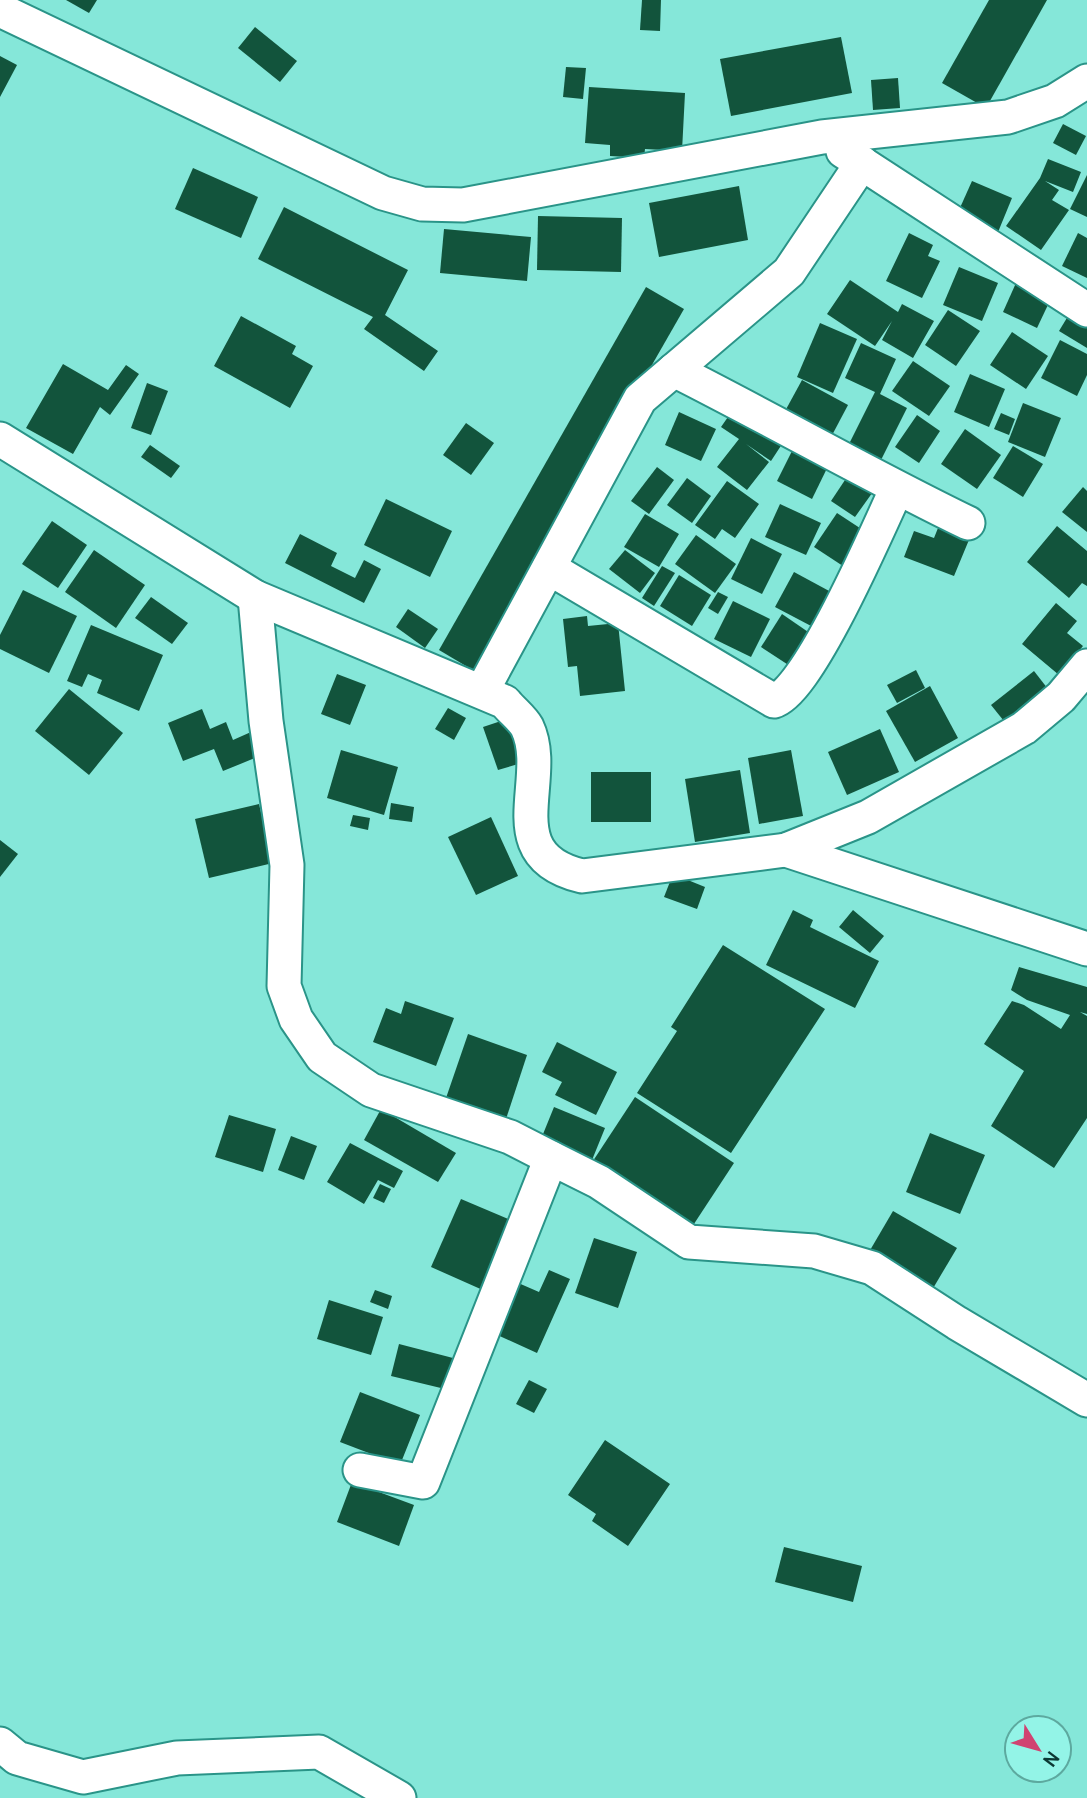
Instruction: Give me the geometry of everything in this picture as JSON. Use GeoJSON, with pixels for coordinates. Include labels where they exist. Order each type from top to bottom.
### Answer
{"type":"FeatureCollection","features":[{"type":"Feature","properties":{"kind":"street"},"geometry":{"type":"LineString","coordinates":[[0,10],[383,193],[422,204],[463,205],[822,137],[1008,117],[1055,101],[1087,81]]}},
{"type":"Feature","properties":{"kind":"street"},"geometry":{"type":"LineString","coordinates":[[822,137],[1087,310]]}},
{"type":"Feature","properties":{"kind":"street"},"geometry":{"type":"LineString","coordinates":[[482,691],[640,399],[789,272],[862,163]]}},
{"type":"Feature","properties":{"kind":"street"},"geometry":{"type":"LineString","coordinates":[[674,370],[796,431],[897,488],[968,523]]}},
{"type":"Feature","properties":{"kind":"street"},"geometry":{"type":"LineString","coordinates":[[0,439],[255,597],[505,702],[527,727],[532,761],[531,832],[545,857],[568,872],[596,875],[786,850],[868,817],[1024,728],[1061,697],[1087,666]]}},
{"type":"Feature","properties":{"kind":"street"},"geometry":{"type":"LineString","coordinates":[[549,568],[774,701],[783,699],[801,680],[864,560],[897,488]]}},
{"type":"Feature","properties":{"kind":"street"},"geometry":{"type":"LineString","coordinates":[[255,597],[267,720],[287,865],[284,986],[296,1019],[322,1057],[371,1090],[510,1137],[599,1182],[689,1242],[814,1251],[872,1268],[957,1323],[1087,1400]]}},
{"type":"Feature","properties":{"kind":"street"},"geometry":{"type":"LineString","coordinates":[[786,850],[1087,949]]}},
{"type":"Feature","properties":{"kind":"street"},"geometry":{"type":"LineString","coordinates":[[360,1470],[423,1482],[551,1158]]}},
{"type":"Feature","properties":{"kind":"street"},"geometry":{"type":"LineString","coordinates":[[0,1744],[17,1758],[83,1777],[177,1758],[319,1752],[399,1798]]}},
{"type":"Feature","properties":{"kind":"building"},"geometry":{"type":"Polygon","coordinates":[[[66,0],[97,0],[89,13],[66,0]]]}},
{"type":"Feature","properties":{"kind":"building"},"geometry":{"type":"Polygon","coordinates":[[[642,0],[661,0],[660,31],[640,30],[642,0]]]}},
{"type":"Feature","properties":{"kind":"building"},"geometry":{"type":"Polygon","coordinates":[[[989,0],[1047,0],[986,108],[942,83],[989,0]]]}},
{"type":"Feature","properties":{"kind":"building"},"geometry":{"type":"Polygon","coordinates":[[[255,27],[297,61],[280,82],[238,48],[255,27]]]}},
{"type":"Feature","properties":{"kind":"building"},"geometry":{"type":"Polygon","coordinates":[[[841,37],[852,93],[731,116],[720,59],[841,37]]]}},
{"type":"Feature","properties":{"kind":"building"},"geometry":{"type":"Polygon","coordinates":[[[0,56],[17,65],[0,97],[0,56]]]}},
{"type":"Feature","properties":{"kind":"building"},"geometry":{"type":"Polygon","coordinates":[[[566,67],[586,68],[583,99],[563,97],[566,67]]]}},
{"type":"Feature","properties":{"kind":"building"},"geometry":{"type":"Polygon","coordinates":[[[898,78],[900,108],[873,110],[871,80],[898,78]]]}},
{"type":"Feature","properties":{"kind":"building"},"geometry":{"type":"Polygon","coordinates":[[[589,87],[685,93],[682,151],[645,149],[644,158],[610,156],[610,145],[585,143],[589,87]]]}},
{"type":"Feature","properties":{"kind":"building"},"geometry":{"type":"Polygon","coordinates":[[[1063,124],[1086,136],[1076,155],[1053,143],[1063,124]]]}},
{"type":"Feature","properties":{"kind":"building"},"geometry":{"type":"Polygon","coordinates":[[[1048,159],[1081,172],[1073,192],[1045,181],[1059,190],[1052,200],[1069,210],[1041,250],[1006,226],[1040,178],[1048,159]]]}},
{"type":"Feature","properties":{"kind":"building"},"geometry":{"type":"Polygon","coordinates":[[[193,168],[258,197],[241,238],[175,209],[193,168]]]}},
{"type":"Feature","properties":{"kind":"building"},"geometry":{"type":"Polygon","coordinates":[[[1087,175],[1087,217],[1070,209],[1087,175]]]}},
{"type":"Feature","properties":{"kind":"building"},"geometry":{"type":"Polygon","coordinates":[[[972,181],[1012,198],[996,237],[955,219],[972,181]]]}},
{"type":"Feature","properties":{"kind":"building"},"geometry":{"type":"Polygon","coordinates":[[[739,186],[748,240],[659,257],[649,203],[739,186]]]}},
{"type":"Feature","properties":{"kind":"building"},"geometry":{"type":"Polygon","coordinates":[[[284,207],[408,270],[385,315],[438,351],[424,371],[364,329],[373,317],[258,259],[284,207]]]}},
{"type":"Feature","properties":{"kind":"building"},"geometry":{"type":"Polygon","coordinates":[[[538,216],[622,218],[621,272],[537,270],[538,216]]]}},
{"type":"Feature","properties":{"kind":"building"},"geometry":{"type":"Polygon","coordinates":[[[444,229],[531,237],[527,281],[440,273],[444,229]]]}},
{"type":"Feature","properties":{"kind":"building"},"geometry":{"type":"Polygon","coordinates":[[[909,233],[933,245],[928,256],[940,261],[922,298],[886,281],[909,233]]]}},
{"type":"Feature","properties":{"kind":"building"},"geometry":{"type":"Polygon","coordinates":[[[1078,233],[1087,238],[1087,278],[1062,266],[1078,233]]]}},
{"type":"Feature","properties":{"kind":"building"},"geometry":{"type":"Polygon","coordinates":[[[959,267],[998,283],[982,321],[943,305],[959,267]]]}},
{"type":"Feature","properties":{"kind":"building"},"geometry":{"type":"Polygon","coordinates":[[[1020,274],[1055,290],[1037,328],[1003,312],[1020,274]]]}},
{"type":"Feature","properties":{"kind":"building"},"geometry":{"type":"Polygon","coordinates":[[[850,280],[898,312],[902,304],[934,321],[913,358],[882,340],[892,321],[875,346],[827,314],[850,280]]]}},
{"type":"Feature","properties":{"kind":"building"},"geometry":{"type":"Polygon","coordinates":[[[646,287],[684,309],[476,672],[439,650],[646,287]]]}},
{"type":"Feature","properties":{"kind":"building"},"geometry":{"type":"Polygon","coordinates":[[[1079,298],[1087,303],[1087,348],[1059,331],[1079,298]]]}},
{"type":"Feature","properties":{"kind":"building"},"geometry":{"type":"Polygon","coordinates":[[[948,310],[980,331],[956,366],[925,345],[948,310]]]}},
{"type":"Feature","properties":{"kind":"building"},"geometry":{"type":"Polygon","coordinates":[[[241,316],[296,346],[292,354],[313,366],[290,408],[214,366],[241,316]]]}},
{"type":"Feature","properties":{"kind":"building"},"geometry":{"type":"Polygon","coordinates":[[[820,323],[857,339],[833,393],[797,377],[820,323]]]}},
{"type":"Feature","properties":{"kind":"building"},"geometry":{"type":"Polygon","coordinates":[[[1012,332],[1048,356],[1026,389],[990,365],[1012,332]]]}},
{"type":"Feature","properties":{"kind":"building"},"geometry":{"type":"Polygon","coordinates":[[[1060,340],[1087,354],[1087,375],[1077,396],[1041,378],[1060,340]]]}},
{"type":"Feature","properties":{"kind":"building"},"geometry":{"type":"Polygon","coordinates":[[[861,343],[896,359],[880,394],[907,408],[880,462],[848,446],[875,392],[845,378],[861,343]]]}},
{"type":"Feature","properties":{"kind":"building"},"geometry":{"type":"Polygon","coordinates":[[[913,361],[950,386],[929,416],[892,391],[913,361]]]}},
{"type":"Feature","properties":{"kind":"building"},"geometry":{"type":"Polygon","coordinates":[[[63,364],[108,390],[126,365],[139,374],[110,415],[100,407],[73,454],[26,428],[63,364]]]}},
{"type":"Feature","properties":{"kind":"building"},"geometry":{"type":"Polygon","coordinates":[[[970,374],[1005,389],[989,427],[954,412],[970,374]]]}},
{"type":"Feature","properties":{"kind":"building"},"geometry":{"type":"Polygon","coordinates":[[[802,380],[848,405],[830,439],[784,413],[802,380]]]}},
{"type":"Feature","properties":{"kind":"building"},"geometry":{"type":"Polygon","coordinates":[[[147,383],[168,391],[151,435],[131,428],[147,383]]]}},
{"type":"Feature","properties":{"kind":"building"},"geometry":{"type":"Polygon","coordinates":[[[1023,403],[1061,418],[1045,457],[1008,442],[1023,403]]]}},
{"type":"Feature","properties":{"kind":"building"},"geometry":{"type":"Polygon","coordinates":[[[737,404],[786,438],[771,461],[746,444],[769,462],[747,490],[717,467],[739,439],[721,427],[737,404]]]}},
{"type":"Feature","properties":{"kind":"building"},"geometry":{"type":"Polygon","coordinates":[[[679,412],[716,429],[701,461],[665,445],[679,412]]]}},
{"type":"Feature","properties":{"kind":"building"},"geometry":{"type":"Polygon","coordinates":[[[1001,413],[1015,419],[1009,435],[994,429],[1001,413]]]}},
{"type":"Feature","properties":{"kind":"building"},"geometry":{"type":"Polygon","coordinates":[[[917,415],[940,431],[919,463],[895,447],[917,415]]]}},
{"type":"Feature","properties":{"kind":"building"},"geometry":{"type":"Polygon","coordinates":[[[466,423],[494,443],[471,475],[443,455],[466,423]]]}},
{"type":"Feature","properties":{"kind":"building"},"geometry":{"type":"Polygon","coordinates":[[[965,429],[1001,455],[977,489],[941,464],[965,429]]]}},
{"type":"Feature","properties":{"kind":"building"},"geometry":{"type":"Polygon","coordinates":[[[799,437],[834,454],[812,499],[777,481],[799,437]]]}},
{"type":"Feature","properties":{"kind":"building"},"geometry":{"type":"Polygon","coordinates":[[[150,445],[180,466],[171,478],[141,457],[150,445]]]}},
{"type":"Feature","properties":{"kind":"building"},"geometry":{"type":"Polygon","coordinates":[[[1013,446],[1043,464],[1023,497],[993,478],[1013,446]]]}},
{"type":"Feature","properties":{"kind":"building"},"geometry":{"type":"Polygon","coordinates":[[[657,467],[674,480],[649,514],[631,501],[657,467]]]}},
{"type":"Feature","properties":{"kind":"building"},"geometry":{"type":"Polygon","coordinates":[[[851,471],[875,489],[855,517],[831,501],[851,471]]]}},
{"type":"Feature","properties":{"kind":"building"},"geometry":{"type":"Polygon","coordinates":[[[687,478],[711,496],[692,523],[667,505],[687,478]]]}},
{"type":"Feature","properties":{"kind":"building"},"geometry":{"type":"Polygon","coordinates":[[[727,481],[759,504],[735,538],[722,529],[715,539],[695,525],[727,481]]]}},
{"type":"Feature","properties":{"kind":"building"},"geometry":{"type":"Polygon","coordinates":[[[1083,487],[1087,491],[1087,532],[1062,512],[1083,487]]]}},
{"type":"Feature","properties":{"kind":"building"},"geometry":{"type":"Polygon","coordinates":[[[386,499],[452,531],[430,577],[364,545],[386,499]]]}},
{"type":"Feature","properties":{"kind":"building"},"geometry":{"type":"Polygon","coordinates":[[[780,504],[821,523],[806,555],[765,537],[780,504]]]}},
{"type":"Feature","properties":{"kind":"building"},"geometry":{"type":"Polygon","coordinates":[[[837,513],[869,534],[846,568],[814,547],[837,513]]]}},
{"type":"Feature","properties":{"kind":"building"},"geometry":{"type":"Polygon","coordinates":[[[645,514],[679,534],[659,567],[624,547],[645,514]]]}},
{"type":"Feature","properties":{"kind":"building"},"geometry":{"type":"Polygon","coordinates":[[[52,521],[87,545],[58,588],[22,564],[52,521]]]}},
{"type":"Feature","properties":{"kind":"building"},"geometry":{"type":"Polygon","coordinates":[[[940,523],[971,535],[954,576],[904,557],[914,531],[934,538],[940,523]]]}},
{"type":"Feature","properties":{"kind":"building"},"geometry":{"type":"Polygon","coordinates":[[[1057,526],[1087,551],[1087,586],[1082,583],[1069,598],[1027,562],[1057,526]]]}},
{"type":"Feature","properties":{"kind":"building"},"geometry":{"type":"Polygon","coordinates":[[[300,534],[337,553],[331,566],[355,578],[364,560],[381,569],[364,603],[285,563],[300,534]]]}},
{"type":"Feature","properties":{"kind":"building"},"geometry":{"type":"Polygon","coordinates":[[[696,535],[736,564],[715,593],[675,564],[696,535]]]}},
{"type":"Feature","properties":{"kind":"building"},"geometry":{"type":"Polygon","coordinates":[[[751,538],[782,554],[762,594],[731,579],[751,538]]]}},
{"type":"Feature","properties":{"kind":"building"},"geometry":{"type":"Polygon","coordinates":[[[94,550],[145,585],[116,628],[65,592],[94,550]]]}},
{"type":"Feature","properties":{"kind":"building"},"geometry":{"type":"Polygon","coordinates":[[[625,550],[655,573],[640,593],[609,569],[625,550]]]}},
{"type":"Feature","properties":{"kind":"building"},"geometry":{"type":"Polygon","coordinates":[[[662,566],[675,573],[654,606],[642,598],[662,566]]]}},
{"type":"Feature","properties":{"kind":"building"},"geometry":{"type":"Polygon","coordinates":[[[794,572],[831,592],[813,627],[775,607],[794,572]]]}},
{"type":"Feature","properties":{"kind":"building"},"geometry":{"type":"Polygon","coordinates":[[[679,575],[711,595],[692,626],[660,606],[679,575]]]}},
{"type":"Feature","properties":{"kind":"building"},"geometry":{"type":"Polygon","coordinates":[[[23,590],[77,616],[49,673],[0,649],[0,635],[23,590]]]}},
{"type":"Feature","properties":{"kind":"building"},"geometry":{"type":"Polygon","coordinates":[[[718,592],[728,597],[718,614],[708,608],[718,592]]]}},
{"type":"Feature","properties":{"kind":"building"},"geometry":{"type":"Polygon","coordinates":[[[151,597],[188,623],[172,644],[135,618],[151,597]]]}},
{"type":"Feature","properties":{"kind":"building"},"geometry":{"type":"Polygon","coordinates":[[[733,601],[770,619],[751,657],[714,639],[733,601]]]}},
{"type":"Feature","properties":{"kind":"building"},"geometry":{"type":"Polygon","coordinates":[[[1056,603],[1077,621],[1067,633],[1083,646],[1059,675],[1022,644],[1056,603]]]}},
{"type":"Feature","properties":{"kind":"building"},"geometry":{"type":"Polygon","coordinates":[[[408,609],[438,629],[425,648],[396,627],[408,609]]]}},
{"type":"Feature","properties":{"kind":"building"},"geometry":{"type":"Polygon","coordinates":[[[782,614],[814,636],[793,668],[761,647],[782,614]]]}},
{"type":"Feature","properties":{"kind":"building"},"geometry":{"type":"Polygon","coordinates":[[[587,616],[588,626],[618,623],[625,691],[580,696],[577,666],[568,667],[563,619],[587,616]]]}},
{"type":"Feature","properties":{"kind":"building"},"geometry":{"type":"Polygon","coordinates":[[[91,625],[163,655],[139,711],[97,693],[102,680],[88,674],[82,687],[67,681],[91,625]]]}},
{"type":"Feature","properties":{"kind":"building"},"geometry":{"type":"Polygon","coordinates":[[[916,670],[925,688],[897,703],[887,685],[916,670]]]}},
{"type":"Feature","properties":{"kind":"building"},"geometry":{"type":"Polygon","coordinates":[[[1034,671],[1055,698],[1012,731],[991,705],[1034,671]]]}},
{"type":"Feature","properties":{"kind":"building"},"geometry":{"type":"Polygon","coordinates":[[[337,674],[366,685],[350,725],[321,714],[337,674]]]}},
{"type":"Feature","properties":{"kind":"building"},"geometry":{"type":"Polygon","coordinates":[[[930,686],[958,738],[915,762],[886,711],[930,686]]]}},
{"type":"Feature","properties":{"kind":"building"},"geometry":{"type":"Polygon","coordinates":[[[69,689],[123,733],[89,775],[35,731],[69,689]]]}},
{"type":"Feature","properties":{"kind":"building"},"geometry":{"type":"Polygon","coordinates":[[[448,708],[466,718],[454,740],[435,729],[448,708]]]}},
{"type":"Feature","properties":{"kind":"building"},"geometry":{"type":"Polygon","coordinates":[[[202,709],[210,729],[226,722],[233,740],[251,732],[260,756],[223,771],[214,749],[183,761],[168,723],[202,709]]]}},
{"type":"Feature","properties":{"kind":"building"},"geometry":{"type":"Polygon","coordinates":[[[510,718],[525,762],[498,770],[483,727],[510,718]]]}},
{"type":"Feature","properties":{"kind":"building"},"geometry":{"type":"Polygon","coordinates":[[[880,729],[899,772],[847,795],[828,752],[880,729]]]}},
{"type":"Feature","properties":{"kind":"building"},"geometry":{"type":"Polygon","coordinates":[[[341,750],[398,767],[384,815],[327,798],[341,750]]]}},
{"type":"Feature","properties":{"kind":"building"},"geometry":{"type":"Polygon","coordinates":[[[791,750],[803,816],[759,824],[748,758],[791,750]]]}},
{"type":"Feature","properties":{"kind":"building"},"geometry":{"type":"Polygon","coordinates":[[[740,770],[750,833],[695,842],[685,779],[740,770]]]}},
{"type":"Feature","properties":{"kind":"building"},"geometry":{"type":"Polygon","coordinates":[[[591,772],[651,772],[651,822],[591,822],[591,772]]]}},
{"type":"Feature","properties":{"kind":"building"},"geometry":{"type":"Polygon","coordinates":[[[391,803],[414,807],[412,822],[389,819],[391,803]]]}},
{"type":"Feature","properties":{"kind":"building"},"geometry":{"type":"Polygon","coordinates":[[[259,804],[273,863],[209,878],[195,819],[259,804]]]}},
{"type":"Feature","properties":{"kind":"building"},"geometry":{"type":"Polygon","coordinates":[[[353,815],[370,818],[368,830],[350,826],[353,815]]]}},
{"type":"Feature","properties":{"kind":"building"},"geometry":{"type":"Polygon","coordinates":[[[491,817],[518,876],[476,895],[448,837],[491,817]]]}},
{"type":"Feature","properties":{"kind":"building"},"geometry":{"type":"Polygon","coordinates":[[[0,840],[18,854],[0,877],[0,840]]]}},
{"type":"Feature","properties":{"kind":"building"},"geometry":{"type":"Polygon","coordinates":[[[673,874],[705,887],[697,909],[664,897],[673,874]]]}},
{"type":"Feature","properties":{"kind":"building"},"geometry":{"type":"Polygon","coordinates":[[[793,910],[813,920],[810,927],[879,961],[855,1008],[766,965],[793,910]]]}},
{"type":"Feature","properties":{"kind":"building"},"geometry":{"type":"Polygon","coordinates":[[[853,910],[884,936],[870,953],[839,927],[853,910]]]}},
{"type":"Feature","properties":{"kind":"building"},"geometry":{"type":"Polygon","coordinates":[[[723,945],[825,1009],[731,1153],[637,1093],[677,1031],[671,1027],[723,945]]]}},
{"type":"Feature","properties":{"kind":"building"},"geometry":{"type":"Polygon","coordinates":[[[1019,967],[1087,987],[1087,1014],[1080,1012],[1087,1016],[1087,1118],[1054,1168],[991,1126],[1024,1071],[984,1044],[1012,1001],[1024,1005],[1061,1029],[1070,1015],[1027,1000],[1011,990],[1019,967]]]}},
{"type":"Feature","properties":{"kind":"building"},"geometry":{"type":"Polygon","coordinates":[[[405,1001],[454,1018],[436,1066],[373,1042],[386,1008],[401,1014],[405,1001]]]}},
{"type":"Feature","properties":{"kind":"building"},"geometry":{"type":"Polygon","coordinates":[[[468,1034],[527,1055],[506,1119],[446,1098],[468,1034]]]}},
{"type":"Feature","properties":{"kind":"building"},"geometry":{"type":"Polygon","coordinates":[[[557,1042],[617,1072],[596,1115],[555,1095],[562,1082],[542,1072],[557,1042]]]}},
{"type":"Feature","properties":{"kind":"building"},"geometry":{"type":"Polygon","coordinates":[[[635,1097],[734,1163],[688,1233],[589,1167],[635,1097]]]}},
{"type":"Feature","properties":{"kind":"building"},"geometry":{"type":"Polygon","coordinates":[[[554,1107],[605,1128],[592,1160],[541,1139],[554,1107]]]}},
{"type":"Feature","properties":{"kind":"building"},"geometry":{"type":"Polygon","coordinates":[[[381,1109],[456,1153],[438,1182],[364,1140],[381,1109]]]}},
{"type":"Feature","properties":{"kind":"building"},"geometry":{"type":"Polygon","coordinates":[[[229,1115],[276,1129],[263,1172],[215,1157],[229,1115]]]}},
{"type":"Feature","properties":{"kind":"building"},"geometry":{"type":"Polygon","coordinates":[[[930,1133],[985,1155],[960,1214],[906,1192],[930,1133]]]}},
{"type":"Feature","properties":{"kind":"building"},"geometry":{"type":"Polygon","coordinates":[[[291,1136],[317,1146],[304,1180],[278,1170],[291,1136]]]}},
{"type":"Feature","properties":{"kind":"building"},"geometry":{"type":"Polygon","coordinates":[[[350,1143],[403,1171],[394,1188],[378,1180],[364,1204],[327,1182],[350,1143]]]}},
{"type":"Feature","properties":{"kind":"building"},"geometry":{"type":"Polygon","coordinates":[[[380,1184],[391,1189],[384,1203],[373,1198],[380,1184]]]}},
{"type":"Feature","properties":{"kind":"building"},"geometry":{"type":"Polygon","coordinates":[[[461,1199],[515,1222],[485,1291],[431,1267],[461,1199]]]}},
{"type":"Feature","properties":{"kind":"building"},"geometry":{"type":"Polygon","coordinates":[[[893,1211],[957,1248],[932,1290],[869,1252],[893,1211]]]}},
{"type":"Feature","properties":{"kind":"building"},"geometry":{"type":"Polygon","coordinates":[[[594,1238],[637,1252],[618,1308],[575,1293],[594,1238]]]}},
{"type":"Feature","properties":{"kind":"building"},"geometry":{"type":"Polygon","coordinates":[[[549,1270],[570,1279],[537,1353],[493,1333],[516,1282],[539,1292],[549,1270]]]}},
{"type":"Feature","properties":{"kind":"building"},"geometry":{"type":"Polygon","coordinates":[[[375,1290],[392,1296],[388,1309],[370,1302],[375,1290]]]}},
{"type":"Feature","properties":{"kind":"building"},"geometry":{"type":"Polygon","coordinates":[[[329,1300],[383,1317],[371,1355],[317,1339],[329,1300]]]}},
{"type":"Feature","properties":{"kind":"building"},"geometry":{"type":"Polygon","coordinates":[[[399,1344],[453,1358],[445,1389],[391,1376],[399,1344]]]}},
{"type":"Feature","properties":{"kind":"building"},"geometry":{"type":"Polygon","coordinates":[[[529,1380],[547,1389],[534,1413],[516,1404],[529,1380]]]}},
{"type":"Feature","properties":{"kind":"building"},"geometry":{"type":"Polygon","coordinates":[[[360,1392],[420,1415],[400,1465],[340,1442],[360,1392]]]}},
{"type":"Feature","properties":{"kind":"building"},"geometry":{"type":"Polygon","coordinates":[[[605,1440],[670,1484],[628,1546],[592,1521],[596,1514],[568,1495],[605,1440]]]}},
{"type":"Feature","properties":{"kind":"building"},"geometry":{"type":"Polygon","coordinates":[[[352,1482],[414,1505],[399,1546],[337,1522],[352,1482]]]}},
{"type":"Feature","properties":{"kind":"building"},"geometry":{"type":"Polygon","coordinates":[[[784,1547],[862,1566],[853,1602],[775,1582],[784,1547]]]}}]}
